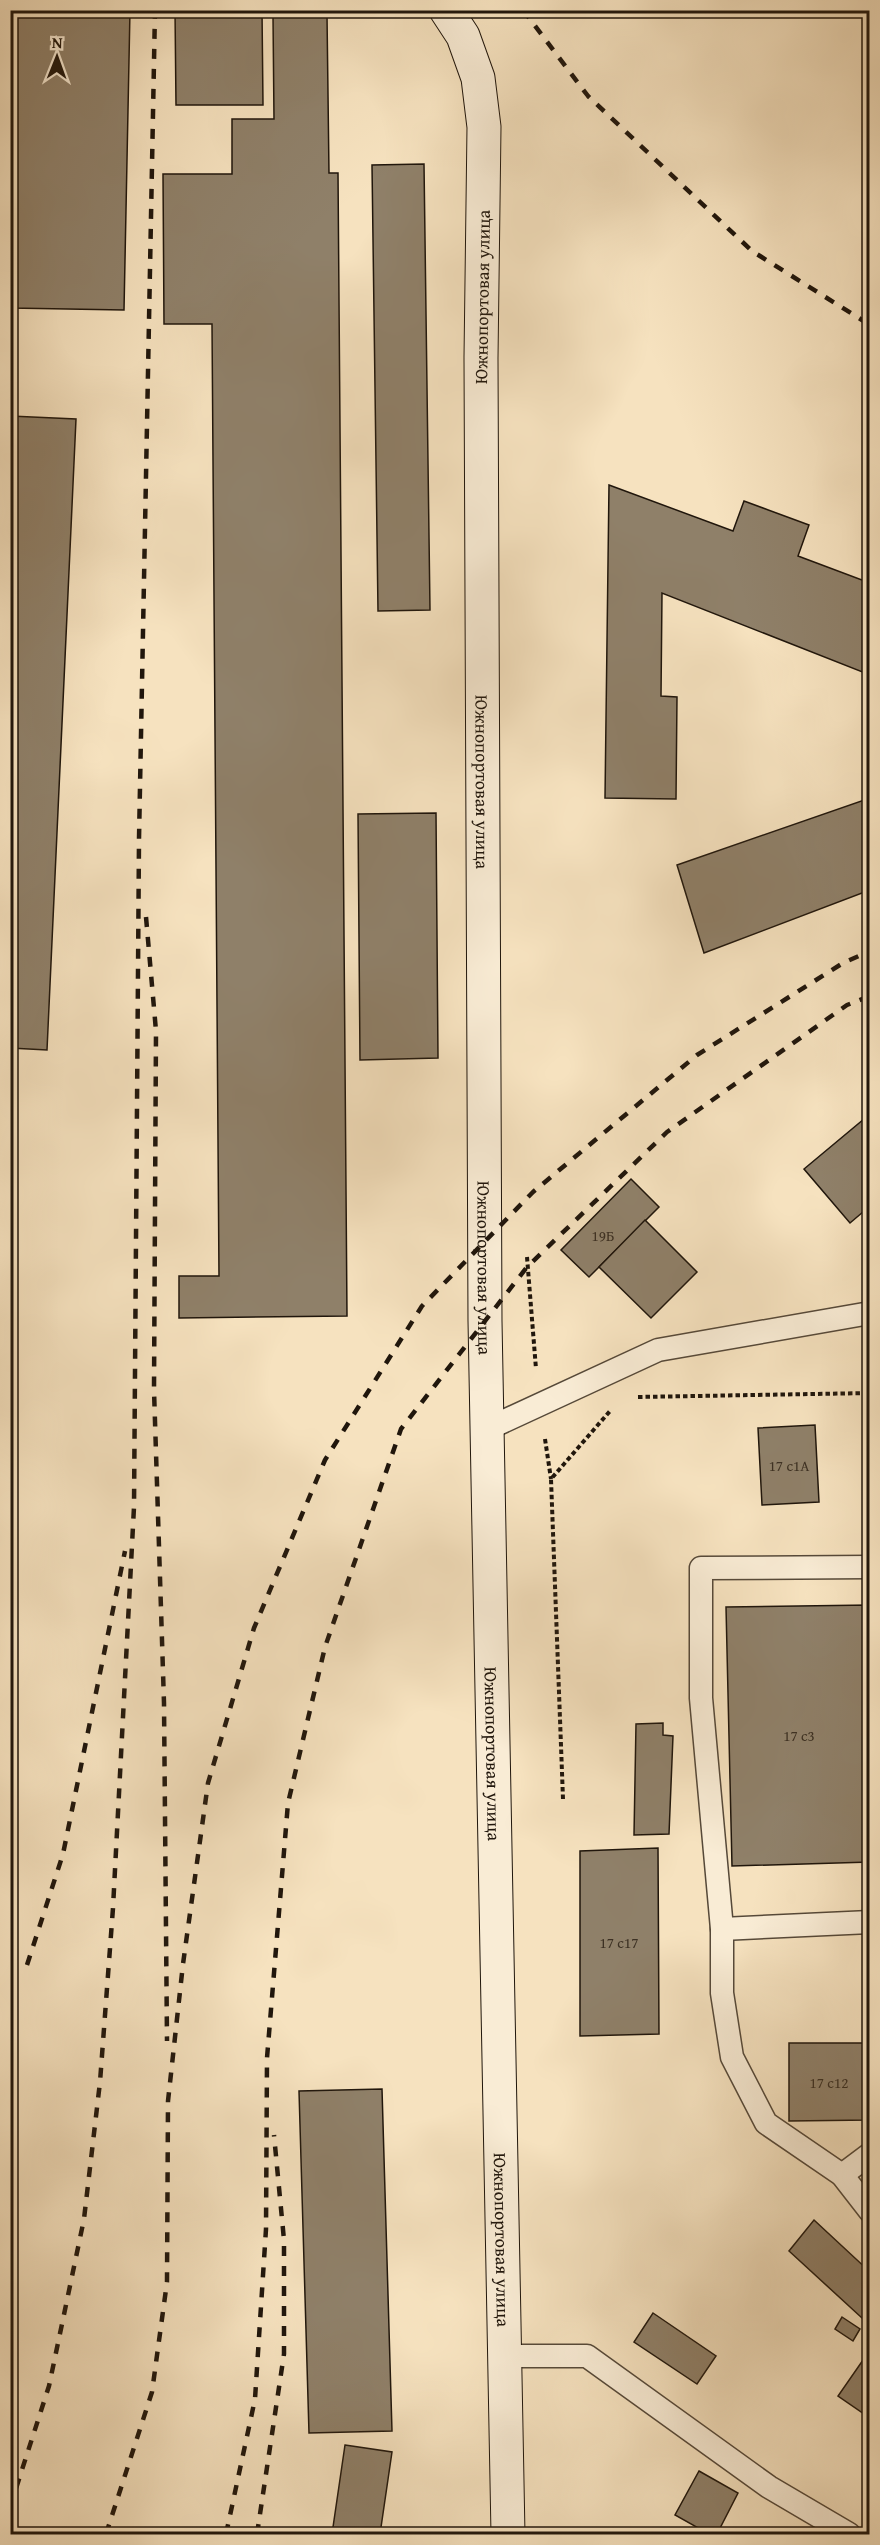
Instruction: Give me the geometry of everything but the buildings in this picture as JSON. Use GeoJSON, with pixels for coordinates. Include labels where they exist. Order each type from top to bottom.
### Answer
{"type":"FeatureCollection","features":[{"type":"Feature","properties":{"kind":"street","name":"Южнопортовая улица"},"geometry":{"type":"LineString","coordinates":[[446,10],[463,36],[478,78],[484,127],[481,370],[487,1429],[508,2535]]}},
{"type":"Feature","properties":{"kind":"lane"},"geometry":{"type":"LineString","coordinates":[[487,1429],[658,1350],[870,1313]]}},
{"type":"Feature","properties":{"kind":"lane"},"geometry":{"type":"LineString","coordinates":[[870,1567],[701,1568],[701,1698],[722,1929],[722,1993],[732,2057],[766,2123],[842,2175],[870,2211]]}},
{"type":"Feature","properties":{"kind":"lane"},"geometry":{"type":"LineString","coordinates":[[722,1929],[870,1922]]}},
{"type":"Feature","properties":{"kind":"lane"},"geometry":{"type":"LineString","coordinates":[[842,2175],[870,2154]]}},
{"type":"Feature","properties":{"kind":"lane"},"geometry":{"type":"LineString","coordinates":[[504,2356],[587,2356],[769,2487],[849,2535]]}},
{"type":"Feature","properties":{"kind":"path"},"geometry":{"type":"LineString","coordinates":[[633,1398],[870,1393]]}},
{"type":"Feature","properties":{"kind":"path"},"geometry":{"type":"LineString","coordinates":[[563,1799],[552,1479],[614,1407]]}},
{"type":"Feature","properties":{"kind":"railway"},"geometry":{"type":"LineString","coordinates":[[10,2507],[49,2386],[84,2219],[100,2082],[113,1908],[134,1507],[139,839],[155,10]]}},
{"type":"Feature","properties":{"kind":"railway"},"geometry":{"type":"LineString","coordinates":[[523,10],[588,96],[752,251],[870,325]]}},
{"type":"Feature","properties":{"kind":"railway"},"geometry":{"type":"LineString","coordinates":[[146,917],[156,1031],[154,1390],[164,1703],[167,2041]]}},
{"type":"Feature","properties":{"kind":"railway"},"geometry":{"type":"LineString","coordinates":[[106,2534],[152,2392],[167,2282],[168,2101],[183,1964],[208,1783],[254,1628],[325,1460],[422,1306],[533,1192],[697,1055],[843,963],[870,951]]}},
{"type":"Feature","properties":{"kind":"railway"},"geometry":{"type":"LineString","coordinates":[[226,2534],[255,2399],[266,2229],[267,2058],[288,1803],[325,1647],[401,1429],[527,1267],[667,1132],[847,1005],[870,996]]}},
{"type":"Feature","properties":{"kind":"railway"},"geometry":{"type":"LineString","coordinates":[[27,1965],[63,1854],[125,1551]]}},
{"type":"Feature","properties":{"kind":"railway"},"geometry":{"type":"LineString","coordinates":[[257,2534],[284,2354],[284,2240],[274,2135]]}}]}
